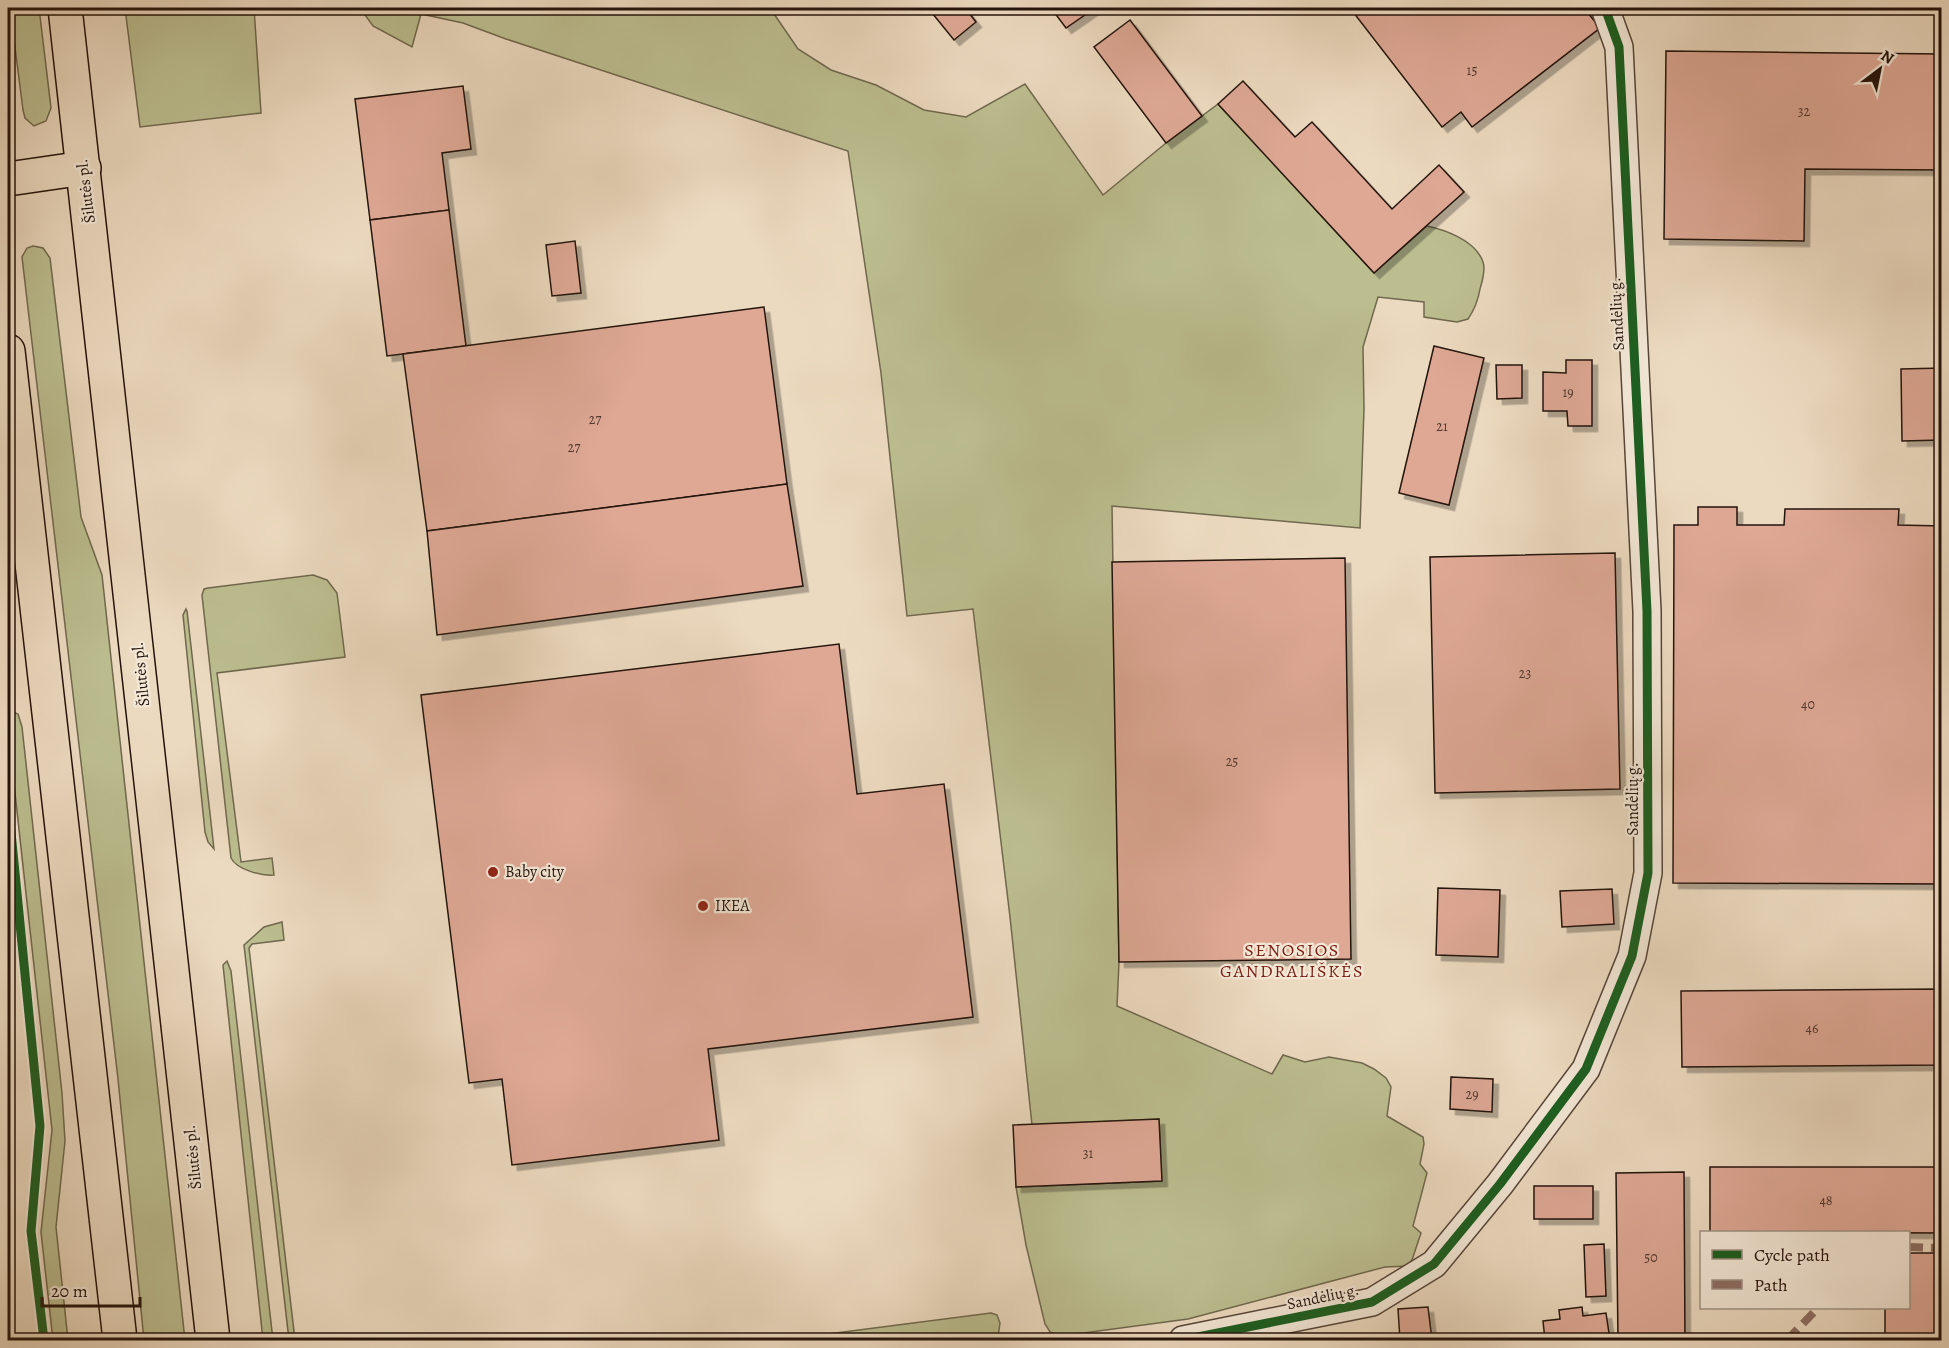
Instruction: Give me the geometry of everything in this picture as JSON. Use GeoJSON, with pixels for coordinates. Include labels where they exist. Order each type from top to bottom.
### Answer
{"type":"FeatureCollection","features":[{"type":"Feature","properties":{"kind":"main road","name":"Šilutės pl."},"geometry":{"type":"LineString","coordinates":[[65,8],[213,1341]]}},
{"type":"Feature","properties":{"kind":"main road"},"geometry":{"type":"LineString","coordinates":[[8,179],[84,168]]}},
{"type":"Feature","properties":{"kind":"main road"},"geometry":{"type":"LineString","coordinates":[[8,351],[120,1341]]}},
{"type":"Feature","properties":{"kind":"street","name":"Sandėlių g."},"geometry":{"type":"LineString","coordinates":[[1183,1341],[1372,1302],[1434,1264],[1500,1184],[1586,1069],[1632,956],[1648,873],[1647,611],[1619,47],[1605,8]]}},
{"type":"Feature","properties":{"kind":"green space"},"geometry":{"type":"Polygon","coordinates":[[[10,8],[39,8],[51,108],[46,121],[34,126],[25,118],[23,110],[10,8]]]}},
{"type":"Feature","properties":{"kind":"green space"},"geometry":{"type":"Polygon","coordinates":[[[125,8],[254,8],[261,113],[140,127],[125,8]]]}},
{"type":"Feature","properties":{"kind":"green space"},"geometry":{"type":"Polygon","coordinates":[[[360,8],[770,8],[798,49],[831,70],[876,85],[924,110],[966,117],[1025,84],[1103,195],[1218,104],[1374,273],[1427,226],[1443,230],[1474,248],[1483,262],[1484,272],[1477,301],[1468,319],[1457,322],[1424,317],[1424,302],[1378,297],[1363,347],[1364,409],[1360,528],[1112,506],[1119,962],[1117,1006],[1272,1074],[1283,1055],[1305,1062],[1329,1057],[1362,1063],[1386,1078],[1391,1087],[1387,1116],[1423,1137],[1424,1144],[1420,1164],[1427,1173],[1413,1226],[1421,1233],[1408,1266],[1385,1267],[1188,1319],[1061,1336],[1050,1332],[1045,1324],[1026,1245],[1016,1187],[1161,1181],[1159,1119],[1032,1125],[973,609],[907,616],[881,373],[848,151],[463,23],[421,14],[412,47],[373,26],[360,8]]]}},
{"type":"Feature","properties":{"kind":"green space"},"geometry":{"type":"Polygon","coordinates":[[[33,246],[43,248],[50,258],[81,517],[102,575],[185,1340],[144,1340],[118,1079],[22,257],[27,248],[33,246]]]}},
{"type":"Feature","properties":{"kind":"green space"},"geometry":{"type":"Polygon","coordinates":[[[313,575],[327,580],[337,593],[345,657],[217,673],[241,862],[272,858],[274,875],[263,874],[244,869],[231,858],[202,595],[204,589],[208,588],[313,575]]]}},
{"type":"Feature","properties":{"kind":"green space"},"geometry":{"type":"Polygon","coordinates":[[[8,602],[14,662],[12,675],[8,678],[8,602]]]}},
{"type":"Feature","properties":{"kind":"green space"},"geometry":{"type":"Polygon","coordinates":[[[186,609],[214,849],[208,842],[205,832],[183,615],[186,609]]]}},
{"type":"Feature","properties":{"kind":"green space"},"geometry":{"type":"Polygon","coordinates":[[[8,710],[18,714],[22,727],[62,1093],[65,1141],[56,1227],[68,1340],[53,1340],[41,1232],[52,1130],[8,729],[8,710]]]}},
{"type":"Feature","properties":{"kind":"green space"},"geometry":{"type":"Polygon","coordinates":[[[282,922],[284,940],[252,944],[249,948],[295,1340],[289,1340],[244,945],[264,927],[282,922]]]}},
{"type":"Feature","properties":{"kind":"green space"},"geometry":{"type":"Polygon","coordinates":[[[227,961],[231,971],[273,1340],[263,1340],[223,965],[227,961]]]}},
{"type":"Feature","properties":{"kind":"green space"},"geometry":{"type":"Polygon","coordinates":[[[991,1313],[997,1315],[1000,1323],[998,1337],[993,1340],[781,1340],[991,1313]]]}},
{"type":"Feature","properties":{"kind":"building"},"geometry":{"type":"Polygon","coordinates":[[[928,8],[965,8],[976,22],[954,40],[928,8]]]}},
{"type":"Feature","properties":{"kind":"building"},"geometry":{"type":"Polygon","coordinates":[[[1051,8],[1095,8],[1066,28],[1051,8]]]}},
{"type":"Feature","properties":{"kind":"building"},"geometry":{"type":"Polygon","coordinates":[[[1350,8],[1584,8],[1600,28],[1472,127],[1461,112],[1442,127],[1350,8]]]}},
{"type":"Feature","properties":{"kind":"building"},"geometry":{"type":"Polygon","coordinates":[[[1130,20],[1202,116],[1166,143],[1094,47],[1130,20]]]}},
{"type":"Feature","properties":{"kind":"building"},"geometry":{"type":"Polygon","coordinates":[[[1666,51],[1942,54],[1942,170],[1805,169],[1804,241],[1664,239],[1666,51]]]}},
{"type":"Feature","properties":{"kind":"building"},"geometry":{"type":"Polygon","coordinates":[[[1243,81],[1295,137],[1312,122],[1392,209],[1439,165],[1464,192],[1374,273],[1218,104],[1243,81]]]}},
{"type":"Feature","properties":{"kind":"building"},"geometry":{"type":"Polygon","coordinates":[[[463,86],[471,149],[442,153],[449,210],[370,220],[355,99],[463,86]]]}},
{"type":"Feature","properties":{"kind":"building"},"geometry":{"type":"Polygon","coordinates":[[[449,210],[466,346],[387,356],[370,220],[449,210]]]}},
{"type":"Feature","properties":{"kind":"building"},"geometry":{"type":"Polygon","coordinates":[[[575,241],[581,293],[552,296],[546,245],[575,241]]]}},
{"type":"Feature","properties":{"kind":"building"},"geometry":{"type":"Polygon","coordinates":[[[764,307],[787,484],[427,531],[403,354],[764,307]]]}},
{"type":"Feature","properties":{"kind":"building"},"geometry":{"type":"Polygon","coordinates":[[[1434,346],[1484,358],[1449,505],[1399,493],[1434,346]]]}},
{"type":"Feature","properties":{"kind":"building"},"geometry":{"type":"Polygon","coordinates":[[[1566,360],[1592,360],[1592,426],[1568,426],[1567,411],[1543,411],[1543,372],[1566,373],[1566,360]]]}},
{"type":"Feature","properties":{"kind":"building"},"geometry":{"type":"Polygon","coordinates":[[[1496,365],[1522,365],[1522,398],[1497,399],[1496,365]]]}},
{"type":"Feature","properties":{"kind":"building"},"geometry":{"type":"Polygon","coordinates":[[[1942,368],[1942,440],[1902,441],[1901,369],[1942,368]]]}},
{"type":"Feature","properties":{"kind":"building"},"geometry":{"type":"Polygon","coordinates":[[[787,484],[803,586],[437,635],[427,531],[787,484]]]}},
{"type":"Feature","properties":{"kind":"building"},"geometry":{"type":"Polygon","coordinates":[[[1698,507],[1737,507],[1737,525],[1784,525],[1785,509],[1899,509],[1898,525],[1942,526],[1942,884],[1673,883],[1674,525],[1698,525],[1698,507]]]}},
{"type":"Feature","properties":{"kind":"building"},"geometry":{"type":"Polygon","coordinates":[[[1615,553],[1620,789],[1435,793],[1430,557],[1615,553]]]}},
{"type":"Feature","properties":{"kind":"building"},"geometry":{"type":"Polygon","coordinates":[[[1345,558],[1351,959],[1119,962],[1112,562],[1345,558]]]}},
{"type":"Feature","properties":{"kind":"building","name":"IKEA"},"geometry":{"type":"Polygon","coordinates":[[[839,644],[857,794],[944,784],[973,1017],[708,1049],[719,1140],[512,1165],[502,1079],[469,1083],[421,695],[839,644]]]}},
{"type":"Feature","properties":{"kind":"building"},"geometry":{"type":"Polygon","coordinates":[[[1438,888],[1500,890],[1498,957],[1436,955],[1438,888]]]}},
{"type":"Feature","properties":{"kind":"building"},"geometry":{"type":"Polygon","coordinates":[[[1612,889],[1614,924],[1562,927],[1560,891],[1612,889]]]}},
{"type":"Feature","properties":{"kind":"building"},"geometry":{"type":"Polygon","coordinates":[[[1942,989],[1942,1065],[1682,1067],[1681,991],[1942,989]]]}},
{"type":"Feature","properties":{"kind":"building"},"geometry":{"type":"Polygon","coordinates":[[[1451,1077],[1493,1079],[1492,1112],[1450,1109],[1451,1077]]]}},
{"type":"Feature","properties":{"kind":"building"},"geometry":{"type":"Polygon","coordinates":[[[1159,1119],[1162,1181],[1016,1187],[1013,1125],[1159,1119]]]}},
{"type":"Feature","properties":{"kind":"building"},"geometry":{"type":"Polygon","coordinates":[[[1710,1167],[1942,1167],[1942,1233],[1710,1231],[1710,1167]]]}},
{"type":"Feature","properties":{"kind":"building"},"geometry":{"type":"Polygon","coordinates":[[[1684,1172],[1685,1340],[1618,1340],[1616,1173],[1684,1172]]]}},
{"type":"Feature","properties":{"kind":"building"},"geometry":{"type":"Polygon","coordinates":[[[1534,1186],[1593,1186],[1593,1219],[1534,1219],[1534,1186]]]}},
{"type":"Feature","properties":{"kind":"building"},"geometry":{"type":"Polygon","coordinates":[[[1604,1244],[1606,1296],[1586,1297],[1584,1245],[1604,1244]]]}},
{"type":"Feature","properties":{"kind":"building"},"geometry":{"type":"Polygon","coordinates":[[[1910,1253],[1942,1253],[1942,1340],[1885,1340],[1885,1309],[1910,1309],[1910,1253]]]}},
{"type":"Feature","properties":{"kind":"building"},"geometry":{"type":"Polygon","coordinates":[[[1428,1307],[1432,1340],[1400,1340],[1398,1309],[1428,1307]]]}},
{"type":"Feature","properties":{"kind":"building"},"geometry":{"type":"Polygon","coordinates":[[[1582,1307],[1583,1316],[1606,1313],[1610,1340],[1545,1340],[1543,1321],[1560,1319],[1559,1310],[1582,1307]]]}},
{"type":"Feature","properties":{"kind":"marked path"},"geometry":{"type":"LineString","coordinates":[[1910,1247],[1942,1248]]}},
{"type":"Feature","properties":{"kind":"marked path"},"geometry":{"type":"LineString","coordinates":[[1787,1340],[1817,1309]]}},
{"type":"Feature","properties":{"kind":"cycle path"},"geometry":{"type":"LineString","coordinates":[[1183,1340],[1372,1302],[1434,1264],[1500,1184],[1586,1069],[1632,956],[1648,873],[1647,611],[1619,47],[1605,8]]}},
{"type":"Feature","properties":{"kind":"cycle path"},"geometry":{"type":"LineString","coordinates":[[8,802],[40,1126],[31,1231],[44,1340]]}},
{"type":"Feature","properties":{"kind":"place","name":"Baby city"},"geometry":{"type":"Point","coordinates":[493,872]}},
{"type":"Feature","properties":{"kind":"place","name":"IKEA"},"geometry":{"type":"Point","coordinates":[703,906]}},
{"type":"Feature","properties":{"kind":"district","name":"SENOSIOS GANDRALIŠKĖS"},"geometry":{"type":"Point","coordinates":[1292,960]}}]}
